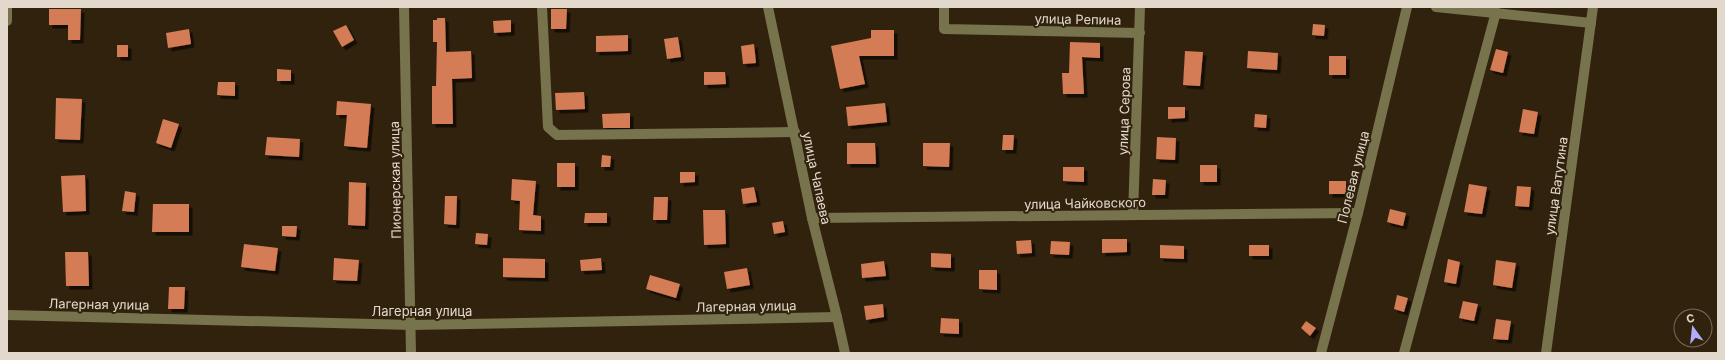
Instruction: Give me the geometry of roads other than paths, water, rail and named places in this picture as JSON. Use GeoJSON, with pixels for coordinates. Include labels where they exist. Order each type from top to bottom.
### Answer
{"type":"FeatureCollection","features":[{"type":"Feature","properties":{"kind":"street"},"geometry":{"type":"LineString","coordinates":[[7,7],[7,21]]}},
{"type":"Feature","properties":{"kind":"street","name":"Пионерская улица"},"geometry":{"type":"LineString","coordinates":[[404,7],[412,325],[411,353]]}},
{"type":"Feature","properties":{"kind":"street"},"geometry":{"type":"LineString","coordinates":[[542,7],[548,126],[557,135],[795,132]]}},
{"type":"Feature","properties":{"kind":"street","name":"улица Чапаева"},"geometry":{"type":"LineString","coordinates":[[768,7],[812,218],[845,353]]}},
{"type":"Feature","properties":{"kind":"street","name":"улица Репина"},"geometry":{"type":"LineString","coordinates":[[944,7],[944,30],[1140,33]]}},
{"type":"Feature","properties":{"kind":"street","name":"улица Серова"},"geometry":{"type":"LineString","coordinates":[[1133,215],[1140,7]]}},
{"type":"Feature","properties":{"kind":"street","name":"Полевая улица"},"geometry":{"type":"LineString","coordinates":[[1321,353],[1358,214],[1407,7]]}},
{"type":"Feature","properties":{"kind":"street"},"geometry":{"type":"LineString","coordinates":[[1436,7],[1591,23]]}},
{"type":"Feature","properties":{"kind":"street","name":"улица Ватутина"},"geometry":{"type":"LineString","coordinates":[[1546,353],[1593,7]]}},
{"type":"Feature","properties":{"kind":"street"},"geometry":{"type":"LineString","coordinates":[[1404,353],[1496,12]]}},
{"type":"Feature","properties":{"kind":"street","name":"улица Чайковского"},"geometry":{"type":"LineString","coordinates":[[812,218],[1358,214]]}},
{"type":"Feature","properties":{"kind":"street","name":"Лагерная улица"},"geometry":{"type":"LineString","coordinates":[[7,315],[412,325],[837,317]]}}]}
